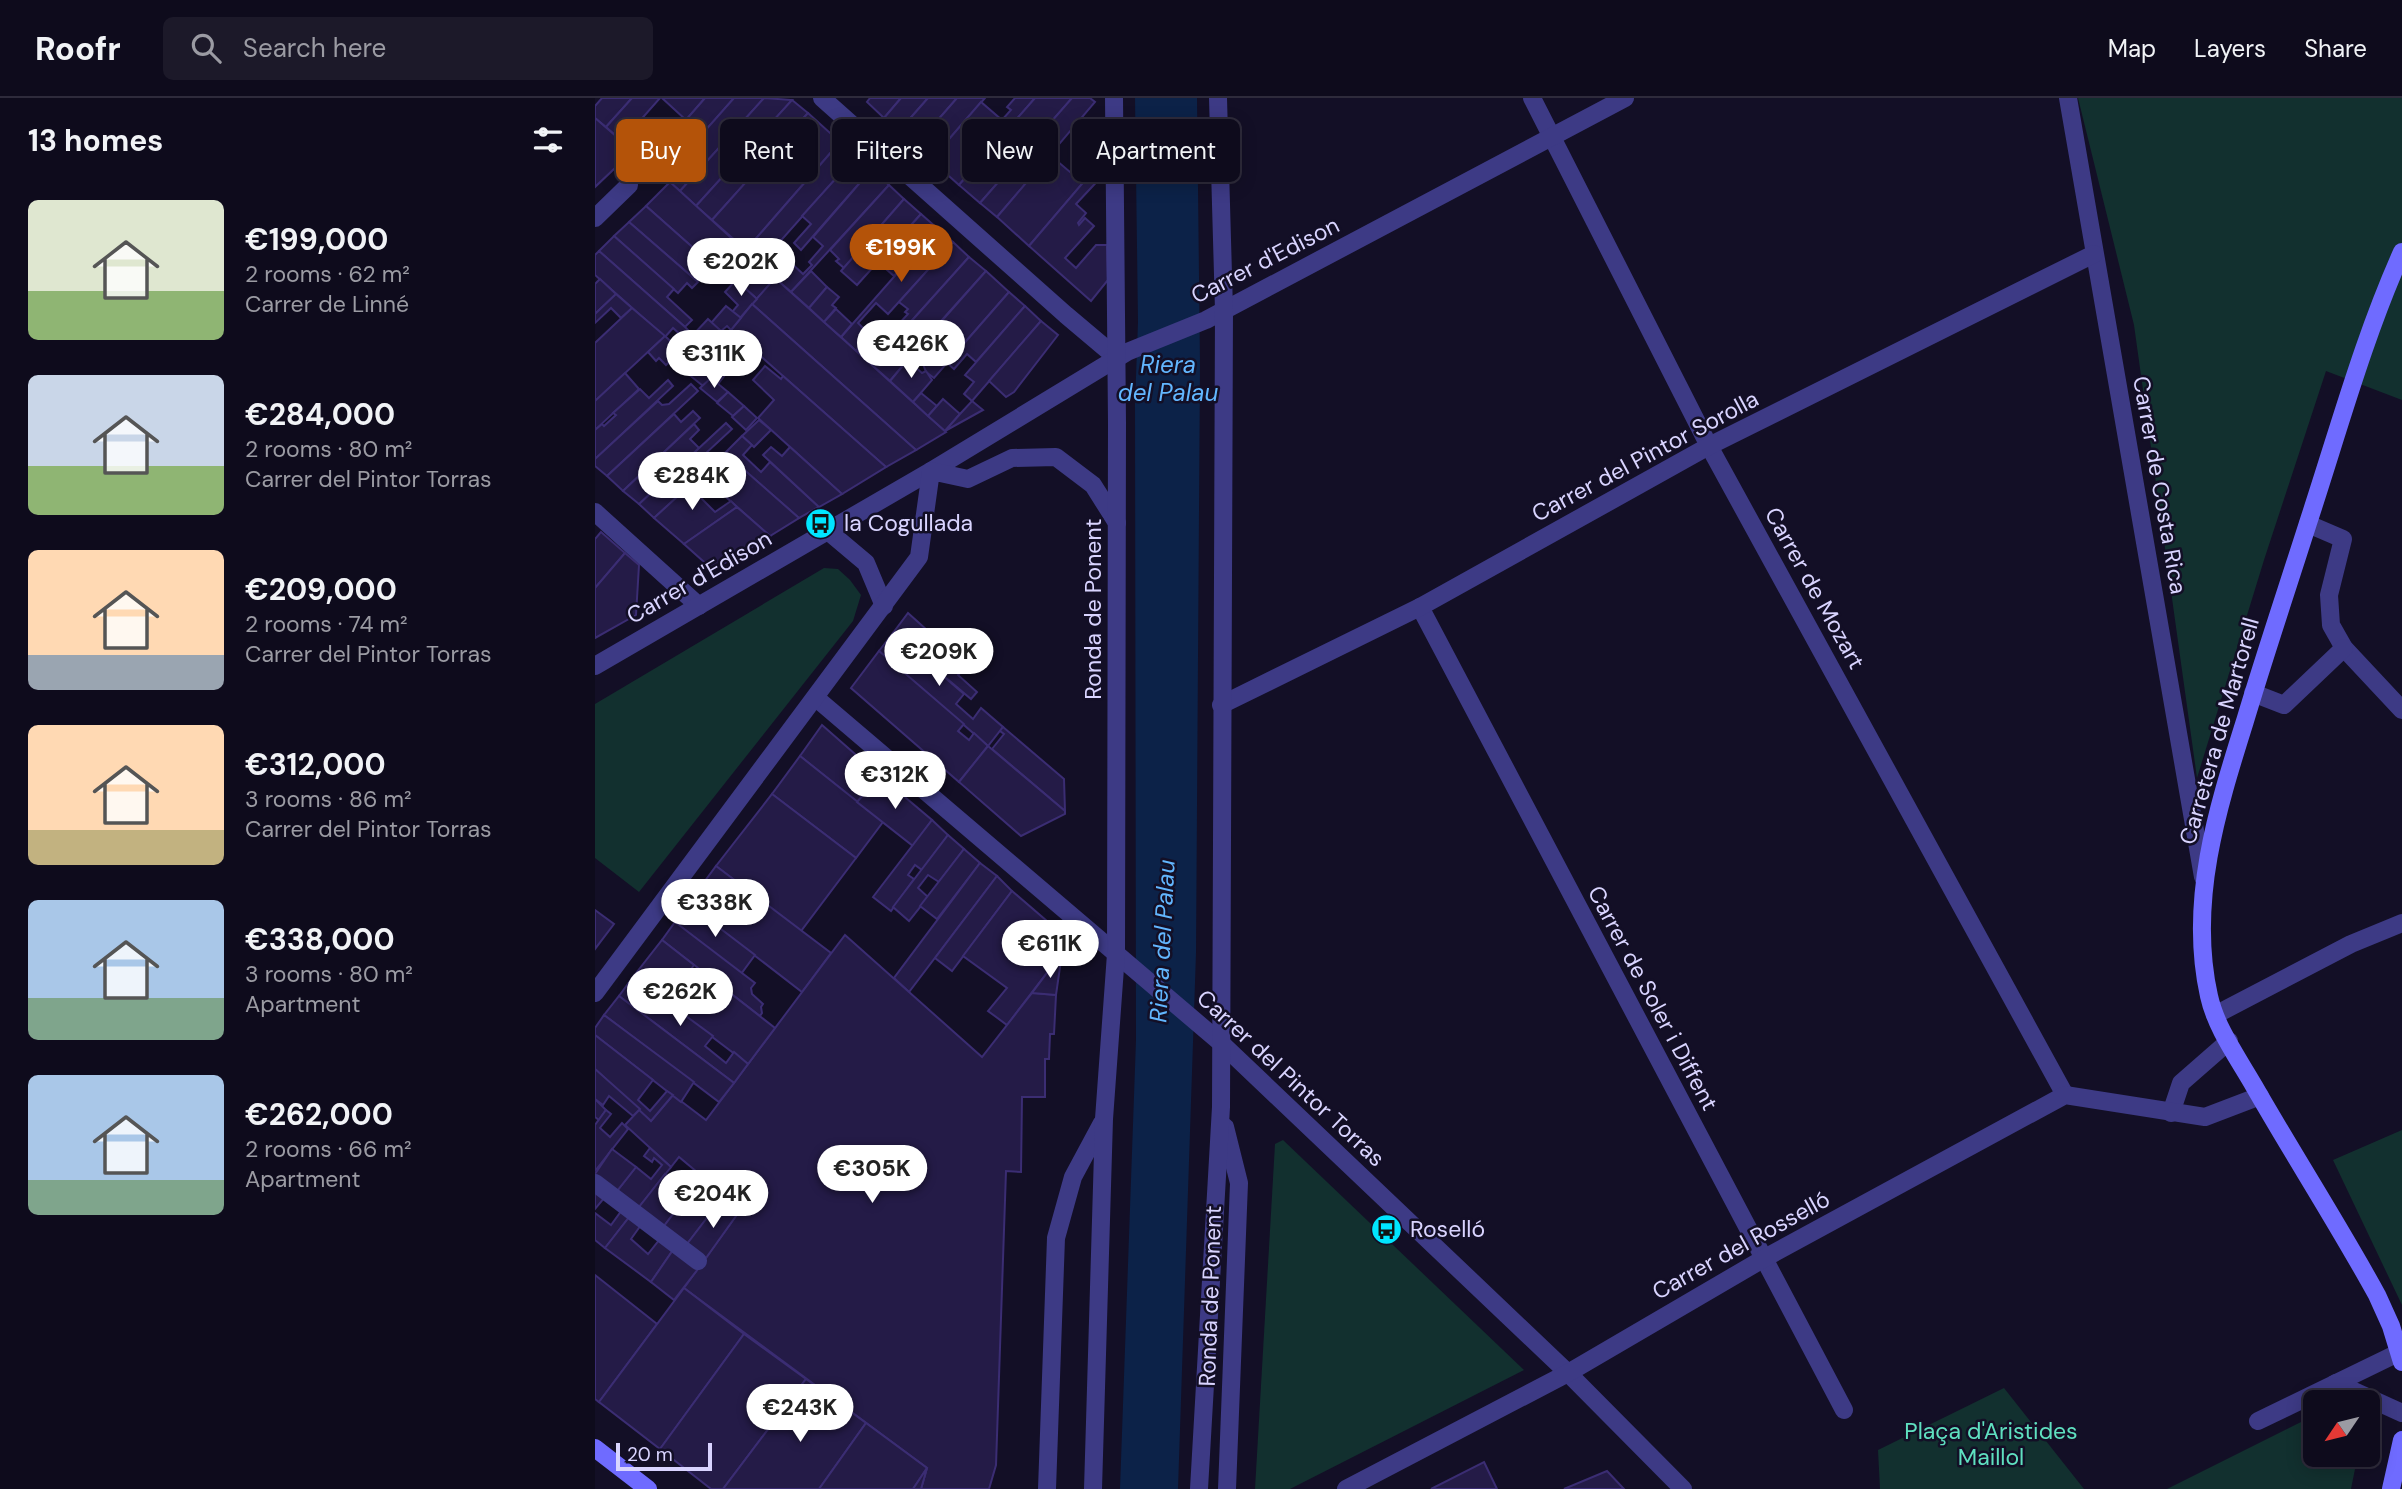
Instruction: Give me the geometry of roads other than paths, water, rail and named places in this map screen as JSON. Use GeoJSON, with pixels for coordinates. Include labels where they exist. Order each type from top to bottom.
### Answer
{"type":"FeatureCollection","features":[{"type":"Feature","properties":{"kind":"street"},"geometry":{"type":"LineString","coordinates":[[822,98],[1066,315],[1122,355]]}},
{"type":"Feature","properties":{"kind":"street","name":"Ronda de Ponent"},"geometry":{"type":"LineString","coordinates":[[1093,1489],[1104,1119],[1116,954],[1117,523],[1122,355],[1114,98]]}},
{"type":"Feature","properties":{"kind":"street","name":"Ronda de Ponent"},"geometry":{"type":"LineString","coordinates":[[1199,1489],[1221,1107],[1224,310],[1218,98]]}},
{"type":"Feature","properties":{"kind":"street","name":"Carrer de Mozart"},"geometry":{"type":"LineString","coordinates":[[1532,98],[1709,446],[2065,1095]]}},
{"type":"Feature","properties":{"kind":"street","name":"Carrer d'Edison"},"geometry":{"type":"LineString","coordinates":[[595,666],[931,471],[1122,355],[1206,320],[1625,98]]}},
{"type":"Feature","properties":{"kind":"street","name":"Carrer de Costa Rica"},"geometry":{"type":"LineString","coordinates":[[2068,98],[2204,881]]}},
{"type":"Feature","properties":{"kind":"street"},"geometry":{"type":"LineString","coordinates":[[595,218],[629,185]]}},
{"type":"Feature","properties":{"kind":"street","name":"Carretera de Martorell"},"geometry":{"type":"LineString","coordinates":[[2401,1357],[2377,1294],[2215,1015],[2209,997],[2201,913],[2216,813],[2376,317],[2402,252]]}},
{"type":"Feature","properties":{"kind":"street","name":"Carrer del Pintor Sorolla"},"geometry":{"type":"LineString","coordinates":[[1221,705],[1420,607],[1709,446],[2094,254]]}},
{"type":"Feature","properties":{"kind":"street"},"geometry":{"type":"LineString","coordinates":[[595,993],[919,557],[931,471],[968,479],[1012,458],[1056,457],[1093,485],[1117,523]]}},
{"type":"Feature","properties":{"kind":"street"},"geometry":{"type":"LineString","coordinates":[[595,512],[699,606]]}},
{"type":"Feature","properties":{"kind":"street"},"geometry":{"type":"LineString","coordinates":[[2308,524],[2343,539],[2329,595],[2331,625],[2344,648],[2402,710]]}},
{"type":"Feature","properties":{"kind":"street"},"geometry":{"type":"LineString","coordinates":[[828,531],[866,564],[884,606]]}},
{"type":"Feature","properties":{"kind":"street","name":"Carrer de Soler i Diffent"},"geometry":{"type":"LineString","coordinates":[[1420,607],[1844,1410]]}},
{"type":"Feature","properties":{"kind":"street"},"geometry":{"type":"LineString","coordinates":[[2253,694],[2284,705],[2344,648]]}},
{"type":"Feature","properties":{"kind":"street","name":"Carrer del Pintor Torras"},"geometry":{"type":"LineString","coordinates":[[815,698],[1221,1042],[1568,1373],[1683,1489]]}},
{"type":"Feature","properties":{"kind":"street"},"geometry":{"type":"LineString","coordinates":[[2215,1015],[2351,944],[2402,923]]}},
{"type":"Feature","properties":{"kind":"street"},"geometry":{"type":"LineString","coordinates":[[2171,1113],[2181,1083],[2229,1041]]}},
{"type":"Feature","properties":{"kind":"street"},"geometry":{"type":"LineString","coordinates":[[2065,1095],[2205,1117],[2260,1096]]}},
{"type":"Feature","properties":{"kind":"street","name":"Carrer del Rosselló"},"geometry":{"type":"LineString","coordinates":[[1346,1489],[1568,1373],[1763,1259],[2065,1095]]}},
{"type":"Feature","properties":{"kind":"street","name":"Ronda de Ponent"},"geometry":{"type":"LineString","coordinates":[[1221,1107],[1239,1183],[1227,1489]]}},
{"type":"Feature","properties":{"kind":"street","name":"Ronda de Ponent"},"geometry":{"type":"LineString","coordinates":[[1047,1489],[1056,1238],[1073,1177],[1104,1119]]}},
{"type":"Feature","properties":{"kind":"street"},"geometry":{"type":"LineString","coordinates":[[595,1183],[698,1261]]}},
{"type":"Feature","properties":{"kind":"street"},"geometry":{"type":"LineString","coordinates":[[2257,1421],[2336,1383],[2401,1357]]}},
{"type":"Feature","properties":{"kind":"street"},"geometry":{"type":"LineString","coordinates":[[2336,1383],[2402,1413]]}},
{"type":"Feature","properties":{"kind":"street"},"geometry":{"type":"LineString","coordinates":[[2391,1489],[2400,1468],[2402,1440]]}},
{"type":"Feature","properties":{"kind":"street"},"geometry":{"type":"LineString","coordinates":[[595,1448],[648,1489]]}},
{"type":"Feature","properties":{"kind":"water","name":"Riera del Palau"},"geometry":{"type":"Polygon","coordinates":[[[1135,98],[1197,98],[1197,119],[1135,119],[1135,98]]]}},
{"type":"Feature","properties":{"kind":"water","name":"Riera del Palau"},"geometry":{"type":"Polygon","coordinates":[[[1136,182],[1198,182],[1200,365],[1196,953],[1178,1489],[1120,1489],[1136,1040],[1135,404],[1138,322],[1136,182]]]}},
{"type":"Feature","properties":{"kind":"place","name":"la Cogullada"},"geometry":{"type":"Point","coordinates":[821,523]}},
{"type":"Feature","properties":{"kind":"place","name":"Roselló"},"geometry":{"type":"Point","coordinates":[1387,1229]}},
{"type":"Feature","properties":{"kind":"park label","name":"Plaça d'Aristides Maillol"},"geometry":{"type":"Point","coordinates":[1991,1444]}}]}
